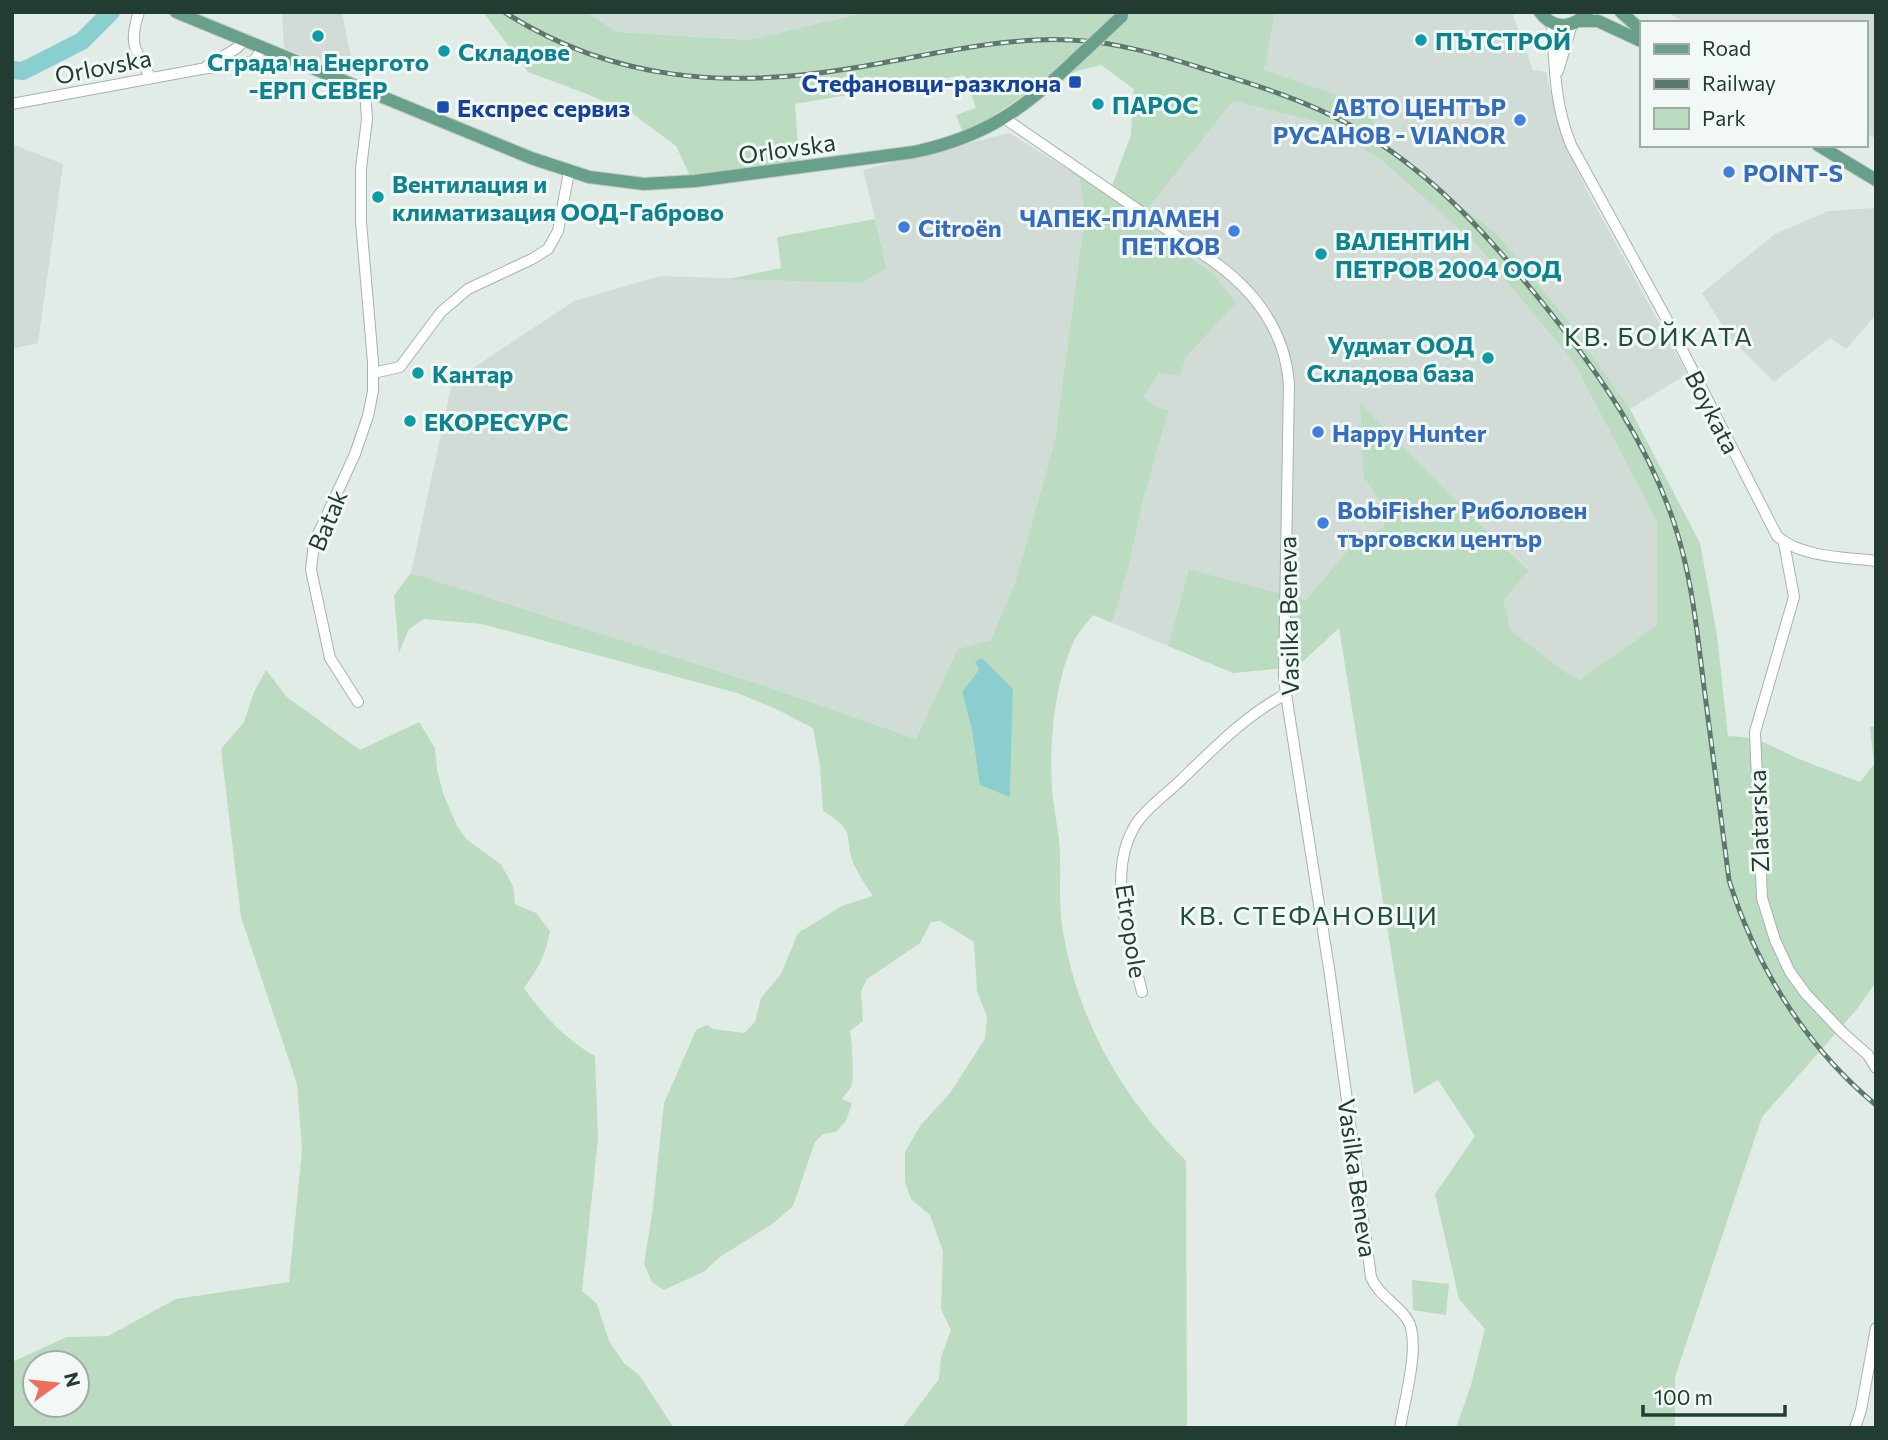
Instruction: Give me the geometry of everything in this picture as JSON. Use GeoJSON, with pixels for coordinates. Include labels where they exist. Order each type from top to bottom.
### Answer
{"type":"FeatureCollection","features":[{"type":"Feature","properties":{"kind":"main road"},"geometry":{"type":"LineString","coordinates":[[176,12],[245,39]]}},
{"type":"Feature","properties":{"kind":"main road"},"geometry":{"type":"LineString","coordinates":[[1621,12],[1640,29]]}},
{"type":"Feature","properties":{"kind":"main road","name":"Orlovska"},"geometry":{"type":"LineString","coordinates":[[245,39],[569,172],[628,183],[695,181],[914,152],[963,140],[1004,118],[1034,97],[1125,14]]}},
{"type":"Feature","properties":{"kind":"main road"},"geometry":{"type":"LineString","coordinates":[[1544,16],[1598,21],[1640,41]]}},
{"type":"Feature","properties":{"kind":"main road"},"geometry":{"type":"LineString","coordinates":[[1821,147],[1876,180]]}},
{"type":"Feature","properties":{"kind":"street"},"geometry":{"type":"LineString","coordinates":[[139,12],[132,33],[133,42],[152,78]]}},
{"type":"Feature","properties":{"kind":"street","name":"Boykata"},"geometry":{"type":"LineString","coordinates":[[1544,16],[1555,94],[1563,124],[1577,157],[1665,318],[1768,521],[1784,543]]}},
{"type":"Feature","properties":{"kind":"street","name":"Boykata"},"geometry":{"type":"LineString","coordinates":[[1555,80],[1580,19]]}},
{"type":"Feature","properties":{"kind":"street","name":"Orlovska"},"geometry":{"type":"LineString","coordinates":[[201,69],[237,48],[245,39]]}},
{"type":"Feature","properties":{"kind":"street","name":"Orlovska"},"geometry":{"type":"LineString","coordinates":[[12,104],[253,62],[263,47]]}},
{"type":"Feature","properties":{"kind":"street","name":"Batak"},"geometry":{"type":"LineString","coordinates":[[358,702],[330,658],[310,570],[310,558],[314,543],[343,484],[364,429],[373,391],[361,222],[361,168],[367,119],[365,89]]}},
{"type":"Feature","properties":{"kind":"street","name":"Vasilka Beneva"},"geometry":{"type":"LineString","coordinates":[[1004,118],[1225,269],[1243,285],[1286,353],[1289,384],[1286,694],[1330,975],[1369,1264],[1375,1287],[1409,1321],[1413,1332],[1413,1351],[1400,1428]]}},
{"type":"Feature","properties":{"kind":"street"},"geometry":{"type":"LineString","coordinates":[[373,373],[400,367],[441,312],[468,289],[533,259],[548,249],[558,232],[569,172]]}},
{"type":"Feature","properties":{"kind":"street"},"geometry":{"type":"LineString","coordinates":[[1784,543],[1812,552],[1876,561]]}},
{"type":"Feature","properties":{"kind":"street","name":"Zlatarska"},"geometry":{"type":"LineString","coordinates":[[1784,543],[1794,597],[1755,732],[1762,898],[1775,940],[1790,972],[1805,994],[1868,1055],[1876,1068]]}},
{"type":"Feature","properties":{"kind":"street","name":"Etropole"},"geometry":{"type":"LineString","coordinates":[[1142,992],[1123,910],[1122,869],[1131,835],[1146,811],[1183,779],[1208,752],[1269,703],[1286,694]]}},
{"type":"Feature","properties":{"kind":"street"},"geometry":{"type":"LineString","coordinates":[[1855,1428],[1861,1410],[1876,1328]]}},
{"type":"Feature","properties":{"kind":"shaded area"},"geometry":{"type":"Polygon","coordinates":[[[282,12],[342,12],[354,74],[342,72],[284,48],[282,12]]]}},
{"type":"Feature","properties":{"kind":"shaded area"},"geometry":{"type":"Polygon","coordinates":[[[586,12],[866,12],[749,40],[617,32],[586,12]]]}},
{"type":"Feature","properties":{"kind":"shaded area"},"geometry":{"type":"Polygon","coordinates":[[[1275,12],[1512,12],[1533,70],[1546,72],[1557,118],[1584,185],[1687,374],[1630,409],[1565,317],[1497,234],[1370,133],[1263,70],[1275,12]]]}},
{"type":"Feature","properties":{"kind":"shaded area"},"geometry":{"type":"Polygon","coordinates":[[[1668,12],[1876,12],[1876,139],[1867,133],[1867,21],[1682,21],[1668,12]]]}},
{"type":"Feature","properties":{"kind":"shaded area"},"geometry":{"type":"Polygon","coordinates":[[[1233,101],[1317,122],[1379,158],[1476,244],[1574,363],[1657,522],[1657,625],[1581,680],[1566,674],[1510,630],[1504,600],[1529,569],[1447,492],[1364,478],[1381,503],[1384,527],[1353,544],[1306,600],[1189,569],[1168,646],[1112,623],[1169,410],[1156,407],[1142,397],[1159,372],[1180,376],[1184,358],[1235,303],[1212,274],[1138,221],[1233,101]]]}},
{"type":"Feature","properties":{"kind":"shaded area"},"geometry":{"type":"Polygon","coordinates":[[[1009,133],[1079,176],[1085,215],[1055,440],[1016,580],[991,640],[958,650],[916,739],[762,685],[411,573],[452,382],[574,301],[660,276],[862,283],[887,267],[863,170],[1009,133]]]}},
{"type":"Feature","properties":{"kind":"shaded area"},"geometry":{"type":"Polygon","coordinates":[[[12,144],[63,164],[38,343],[12,349],[12,144]]]}},
{"type":"Feature","properties":{"kind":"shaded area"},"geometry":{"type":"Polygon","coordinates":[[[1874,208],[1876,315],[1846,349],[1830,338],[1774,382],[1731,339],[1702,293],[1775,234],[1828,211],[1874,208]]]}},
{"type":"Feature","properties":{"kind":"green space"},"geometry":{"type":"Polygon","coordinates":[[[483,12],[586,12],[617,32],[749,40],[866,12],[1275,12],[1264,70],[1379,110],[1370,134],[1497,234],[1565,317],[1630,409],[1700,543],[1717,635],[1728,736],[1759,741],[1860,782],[1874,764],[1870,727],[1876,726],[1876,982],[1857,1009],[1762,1117],[1675,1377],[1675,1428],[1456,1428],[1471,1385],[1485,1329],[1459,1299],[1435,1194],[1475,1136],[1438,1080],[1414,1094],[1339,628],[1297,667],[1233,673],[1168,646],[1189,569],[1306,600],[1353,544],[1384,527],[1381,503],[1364,478],[1360,403],[1447,492],[1529,570],[1504,600],[1510,630],[1566,673],[1580,680],[1657,625],[1657,522],[1574,363],[1476,244],[1379,158],[1317,122],[1233,101],[1138,221],[1213,274],[1236,303],[1185,358],[1180,376],[1159,373],[1143,397],[1156,407],[1169,410],[1112,623],[1093,615],[1080,631],[1067,657],[1055,712],[1051,770],[1060,851],[1062,925],[1078,992],[1105,1054],[1122,1082],[1141,1110],[1186,1161],[1187,1428],[902,1428],[939,1379],[941,1357],[951,1330],[941,1309],[943,1251],[930,1215],[911,1199],[905,1182],[905,1152],[920,1126],[950,1093],[985,1039],[987,1017],[977,991],[974,942],[940,921],[931,922],[920,943],[867,979],[861,991],[863,1021],[850,1031],[853,1079],[842,1099],[852,1103],[846,1121],[836,1132],[823,1134],[815,1142],[793,1206],[775,1222],[720,1257],[705,1271],[664,1290],[652,1282],[644,1264],[664,1103],[696,1030],[707,1025],[713,1029],[744,1033],[755,1022],[761,998],[781,974],[798,933],[842,906],[873,896],[855,867],[846,830],[823,811],[820,766],[813,728],[737,693],[482,624],[424,619],[409,629],[399,653],[394,595],[411,573],[762,685],[916,739],[958,649],[991,640],[1016,580],[1055,440],[1085,215],[1079,176],[1112,186],[1131,135],[1134,89],[1101,65],[1077,71],[1028,92],[964,136],[956,115],[976,108],[964,75],[795,104],[799,163],[691,178],[676,146],[633,114],[528,72],[483,12]],[[982,658],[979,670],[962,692],[972,730],[1010,796],[1013,689],[982,658]]]}},
{"type":"Feature","properties":{"kind":"green space"},"geometry":{"type":"Polygon","coordinates":[[[875,219],[887,268],[862,283],[729,279],[781,268],[777,237],[875,219]]]}},
{"type":"Feature","properties":{"kind":"green space"},"geometry":{"type":"Polygon","coordinates":[[[266,670],[287,697],[360,750],[419,722],[435,748],[443,793],[457,826],[467,840],[501,864],[513,886],[515,904],[536,913],[550,931],[541,961],[524,988],[556,1026],[595,1056],[598,1139],[582,1291],[597,1304],[609,1341],[624,1363],[639,1375],[674,1428],[12,1428],[12,1362],[21,1358],[21,1419],[91,1419],[91,1349],[41,1349],[67,1337],[108,1336],[176,1299],[289,1282],[302,1150],[297,1084],[241,917],[221,749],[244,722],[254,692],[266,670]]]}},
{"type":"Feature","properties":{"kind":"green space"},"geometry":{"type":"Polygon","coordinates":[[[1412,1280],[1449,1284],[1446,1315],[1413,1310],[1412,1280]]]}},
{"type":"Feature","properties":{"kind":"water"},"geometry":{"type":"Polygon","coordinates":[[[982,658],[1013,689],[1010,797],[980,785],[972,730],[962,692],[979,670],[975,661],[982,658]]]}},
{"type":"Feature","properties":{"kind":"waterway"},"geometry":{"type":"LineString","coordinates":[[12,70],[23,71],[82,41],[111,12]]}},
{"type":"Feature","properties":{"kind":"railway"},"geometry":{"type":"LineString","coordinates":[[504,12],[545,35],[587,53],[630,66],[717,78],[807,74],[968,48],[1037,40],[1080,41],[1120,46],[1180,62],[1296,100],[1350,125],[1408,164],[1434,185],[1482,232],[1549,311],[1604,385],[1651,466],[1674,523],[1690,584],[1729,880],[1740,912],[1786,1003],[1827,1058],[1876,1105]]}},
{"type":"Feature","properties":{"kind":"place","name":"Сграда на Енергото -ЕРП СЕВЕР"},"geometry":{"type":"Point","coordinates":[318,36]}},
{"type":"Feature","properties":{"kind":"place","name":"ПЪТСТРОЙ"},"geometry":{"type":"Point","coordinates":[1421,40]}},
{"type":"Feature","properties":{"kind":"place","name":"Складове"},"geometry":{"type":"Point","coordinates":[444,51]}},
{"type":"Feature","properties":{"kind":"place","name":"Стефановци-разклона"},"geometry":{"type":"Point","coordinates":[1075,82]}},
{"type":"Feature","properties":{"kind":"place","name":"ПАРОС"},"geometry":{"type":"Point","coordinates":[1098,104]}},
{"type":"Feature","properties":{"kind":"place","name":"Експрес сервиз"},"geometry":{"type":"Point","coordinates":[443,107]}},
{"type":"Feature","properties":{"kind":"place","name":"АВТО ЦЕНТЪР РУСАНОВ - VIANOR"},"geometry":{"type":"Point","coordinates":[1520,120]}},
{"type":"Feature","properties":{"kind":"place","name":"POINT-S"},"geometry":{"type":"Point","coordinates":[1729,172]}},
{"type":"Feature","properties":{"kind":"place","name":"Вентилация и климатизация ООД-Габрово"},"geometry":{"type":"Point","coordinates":[378,197]}},
{"type":"Feature","properties":{"kind":"place","name":"Citroën"},"geometry":{"type":"Point","coordinates":[904,227]}},
{"type":"Feature","properties":{"kind":"place","name":"ЧАПЕК-ПЛАМЕН ПЕТКОВ"},"geometry":{"type":"Point","coordinates":[1234,231]}},
{"type":"Feature","properties":{"kind":"place","name":"ВАЛЕНТИН ПЕТРОВ 2004 ООД"},"geometry":{"type":"Point","coordinates":[1321,254]}},
{"type":"Feature","properties":{"kind":"place","name":"Уудмат ООД Складова база"},"geometry":{"type":"Point","coordinates":[1488,358]}},
{"type":"Feature","properties":{"kind":"place","name":"Кантар"},"geometry":{"type":"Point","coordinates":[418,373]}},
{"type":"Feature","properties":{"kind":"place","name":"ЕКОРЕСУРС"},"geometry":{"type":"Point","coordinates":[410,421]}},
{"type":"Feature","properties":{"kind":"place","name":"Happy Hunter"},"geometry":{"type":"Point","coordinates":[1318,432]}},
{"type":"Feature","properties":{"kind":"place","name":"BobiFisher Риболовен търговски център"},"geometry":{"type":"Point","coordinates":[1323,523]}},
{"type":"Feature","properties":{"kind":"district","name":"КВ. БОЙКАТА"},"geometry":{"type":"Point","coordinates":[1659,335]}},
{"type":"Feature","properties":{"kind":"district","name":"КВ. СТЕФАНОВЦИ"},"geometry":{"type":"Point","coordinates":[1309,914]}}]}
